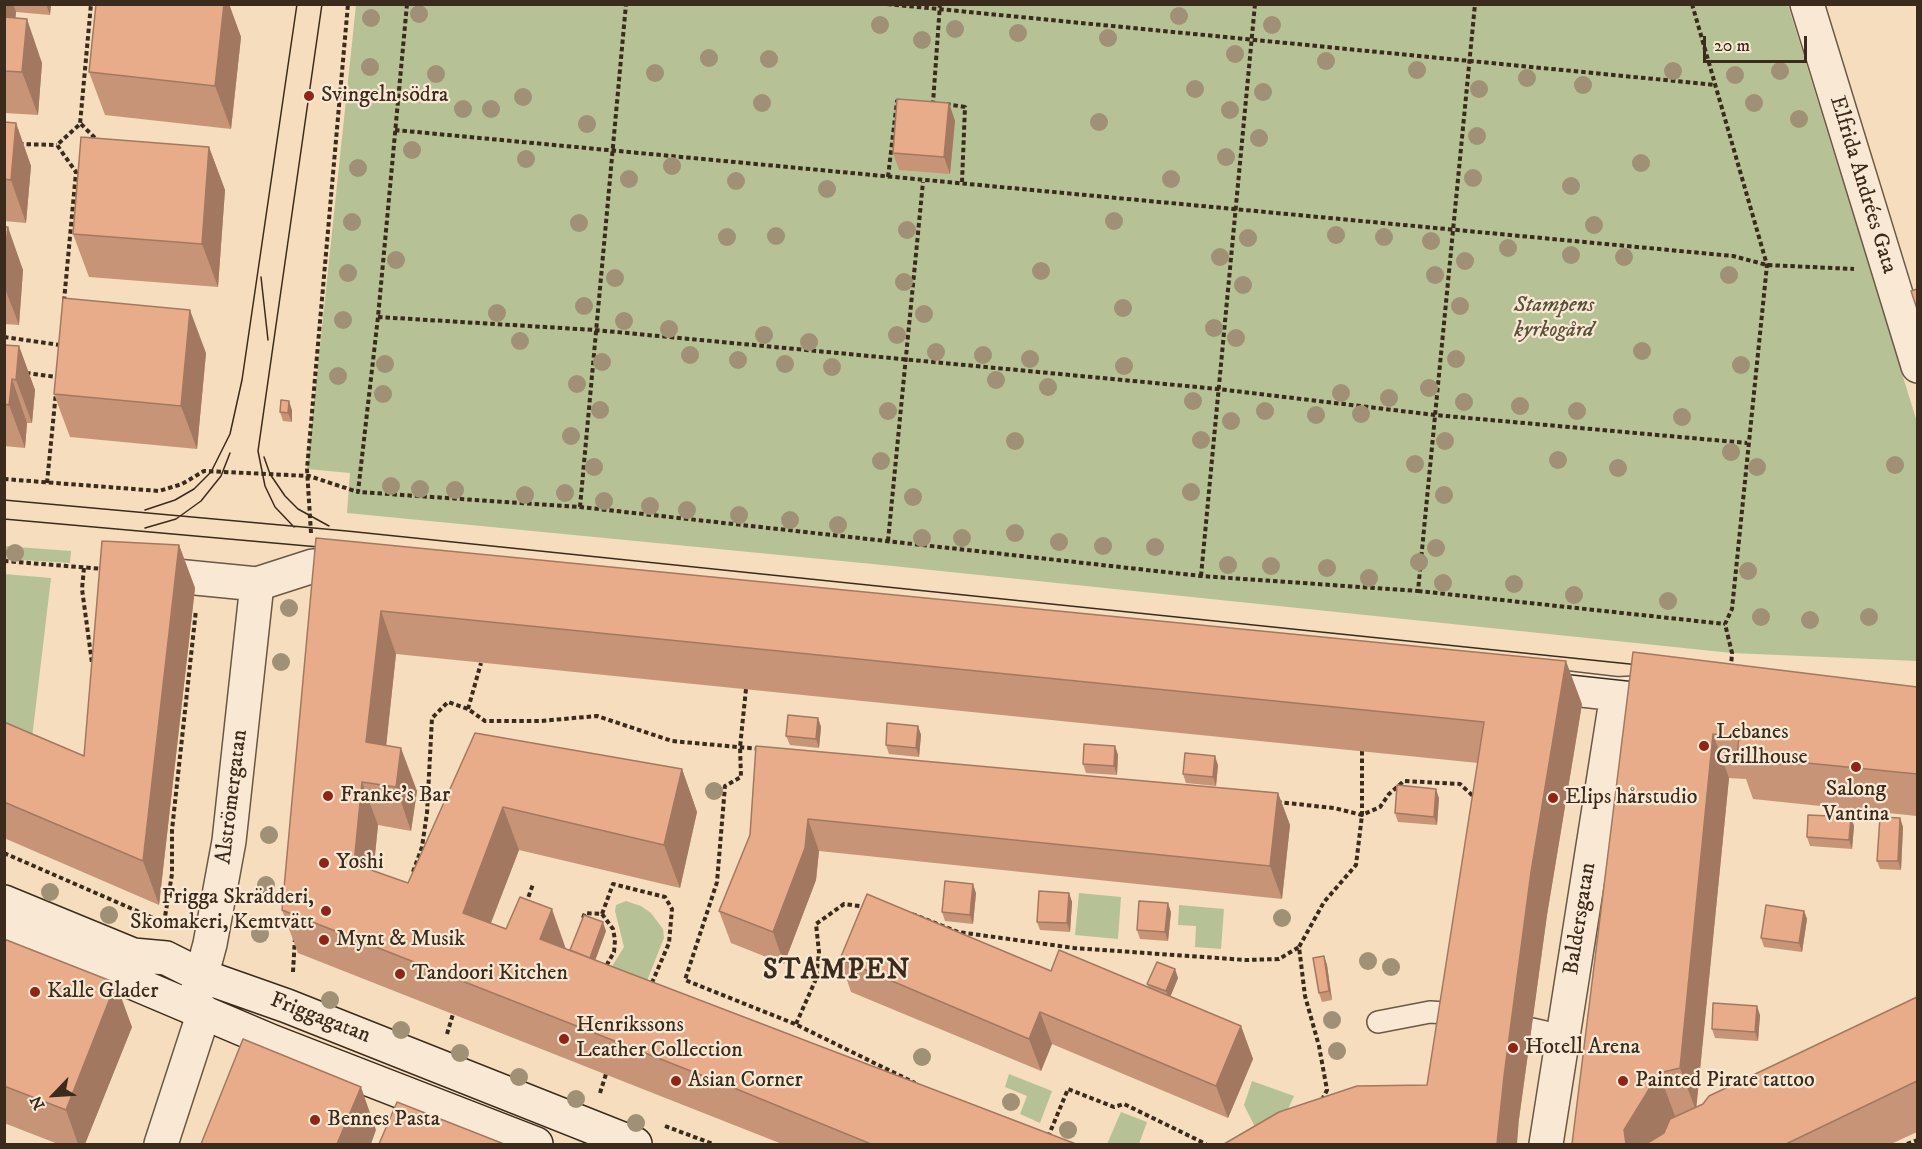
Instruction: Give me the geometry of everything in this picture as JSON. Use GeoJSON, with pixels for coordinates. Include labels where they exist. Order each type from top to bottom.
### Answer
{"type":"FeatureCollection","features":[{"type":"Feature","properties":{"kind":"street","name":"Elfrida Andrées Gata"},"geometry":{"type":"LineString","coordinates":[[1807,4],[1917,366]]}},
{"type":"Feature","properties":{"kind":"street"},"geometry":{"type":"LineString","coordinates":[[98,569],[257,584],[313,566],[385,572]]}},
{"type":"Feature","properties":{"kind":"street","name":"Alströmergatan"},"geometry":{"type":"LineString","coordinates":[[161,1144],[199,1010],[202,976],[217,915],[229,841],[257,584]]}},
{"type":"Feature","properties":{"kind":"street"},"geometry":{"type":"LineString","coordinates":[[1496,681],[1617,694],[1730,689]]}},
{"type":"Feature","properties":{"kind":"street","name":"Baldersgatan"},"geometry":{"type":"LineString","coordinates":[[1546,1144],[1617,694]]}},
{"type":"Feature","properties":{"kind":"street","name":"Friggagatan"},"geometry":{"type":"LineString","coordinates":[[4,902],[133,955],[166,958],[202,976],[286,1006],[635,1144]]}},
{"type":"Feature","properties":{"kind":"street","name":"Friggagatan"},"geometry":{"type":"LineString","coordinates":[[4,928],[199,1010],[536,1144]]}},
{"type":"Feature","properties":{"kind":"lane"},"geometry":{"type":"LineString","coordinates":[[1378,1022],[1430,1012],[1451,1013],[1445,990]]}},
{"type":"Feature","properties":{"kind":"lane"},"geometry":{"type":"LineString","coordinates":[[1532,1029],[1563,1036]]}},
{"type":"Feature","properties":{"kind":"path"},"geometry":{"type":"LineString","coordinates":[[14,144],[57,145],[80,123],[91,4]]}},
{"type":"Feature","properties":{"kind":"path"},"geometry":{"type":"LineString","coordinates":[[313,566],[307,469],[348,4]]}},
{"type":"Feature","properties":{"kind":"path"},"geometry":{"type":"LineString","coordinates":[[358,492],[378,317],[406,4]]}},
{"type":"Feature","properties":{"kind":"path"},"geometry":{"type":"LineString","coordinates":[[580,507],[626,4]]}},
{"type":"Feature","properties":{"kind":"path"},"geometry":{"type":"LineString","coordinates":[[886,4],[939,7],[1716,85]]}},
{"type":"Feature","properties":{"kind":"path"},"geometry":{"type":"LineString","coordinates":[[1201,576],[1255,4]]}},
{"type":"Feature","properties":{"kind":"path"},"geometry":{"type":"LineString","coordinates":[[1418,591],[1475,4]]}},
{"type":"Feature","properties":{"kind":"path"},"geometry":{"type":"LineString","coordinates":[[1692,4],[1767,265],[1761,343],[1747,443],[1732,609],[1725,624],[1732,653],[1730,689]]}},
{"type":"Feature","properties":{"kind":"path"},"geometry":{"type":"LineString","coordinates":[[933,103],[939,7]]}},
{"type":"Feature","properties":{"kind":"path"},"geometry":{"type":"LineString","coordinates":[[888,177],[897,101],[906,102]]}},
{"type":"Feature","properties":{"kind":"path"},"geometry":{"type":"LineString","coordinates":[[924,102],[965,107],[962,182]]}},
{"type":"Feature","properties":{"kind":"path"},"geometry":{"type":"LineString","coordinates":[[80,123],[105,149]]}},
{"type":"Feature","properties":{"kind":"path"},"geometry":{"type":"LineString","coordinates":[[395,130],[923,182],[962,182],[1733,256],[1767,265],[1888,270]]}},
{"type":"Feature","properties":{"kind":"path"},"geometry":{"type":"LineString","coordinates":[[57,145],[76,172],[64,302]]}},
{"type":"Feature","properties":{"kind":"path"},"geometry":{"type":"LineString","coordinates":[[76,172],[83,166]]}},
{"type":"Feature","properties":{"kind":"path"},"geometry":{"type":"LineString","coordinates":[[888,541],[923,182]]}},
{"type":"Feature","properties":{"kind":"path"},"geometry":{"type":"LineString","coordinates":[[378,317],[595,330],[1218,389],[1435,415],[1747,443]]}},
{"type":"Feature","properties":{"kind":"path"},"geometry":{"type":"LineString","coordinates":[[59,356],[61,335]]}},
{"type":"Feature","properties":{"kind":"path"},"geometry":{"type":"LineString","coordinates":[[4,338],[60,345]]}},
{"type":"Feature","properties":{"kind":"path"},"geometry":{"type":"LineString","coordinates":[[47,483],[58,367]]}},
{"type":"Feature","properties":{"kind":"path"},"geometry":{"type":"LineString","coordinates":[[15,372],[57,377]]}},
{"type":"Feature","properties":{"kind":"path"},"geometry":{"type":"LineString","coordinates":[[4,479],[159,491],[182,484],[204,471],[309,476],[358,492],[580,507],[1201,576],[1418,591],[1725,624]]}},
{"type":"Feature","properties":{"kind":"path"},"geometry":{"type":"LineString","coordinates":[[4,561],[98,569]]}},
{"type":"Feature","properties":{"kind":"path"},"geometry":{"type":"LineString","coordinates":[[93,669],[82,588],[98,569]]}},
{"type":"Feature","properties":{"kind":"path"},"geometry":{"type":"LineString","coordinates":[[164,922],[172,874],[170,829],[201,578]]}},
{"type":"Feature","properties":{"kind":"path"},"geometry":{"type":"LineString","coordinates":[[468,709],[481,663]]}},
{"type":"Feature","properties":{"kind":"path"},"geometry":{"type":"LineString","coordinates":[[746,689],[740,747],[741,777],[725,786],[717,882],[685,980],[795,1024],[920,1086]]}},
{"type":"Feature","properties":{"kind":"path"},"geometry":{"type":"LineString","coordinates":[[412,875],[422,847],[428,813],[432,718],[448,702],[468,709],[485,721],[541,721],[597,716],[672,741],[768,751]]}},
{"type":"Feature","properties":{"kind":"path"},"geometry":{"type":"LineString","coordinates":[[908,913],[919,915],[957,932],[1074,948],[1246,960],[1279,959],[1299,947],[1324,902],[1356,866],[1362,815],[1362,751]]}},
{"type":"Feature","properties":{"kind":"path"},"geometry":{"type":"LineString","coordinates":[[1270,801],[1334,808],[1362,815],[1380,807],[1389,794],[1404,781],[1460,784],[1473,796]]}},
{"type":"Feature","properties":{"kind":"path"},"geometry":{"type":"LineString","coordinates":[[525,907],[533,884]]}},
{"type":"Feature","properties":{"kind":"path"},"geometry":{"type":"LineString","coordinates":[[602,914],[613,884],[664,897],[672,909],[669,943],[646,996]]}},
{"type":"Feature","properties":{"kind":"path"},"geometry":{"type":"LineString","coordinates":[[795,1024],[816,979],[819,952],[816,924],[844,904],[876,909]]}},
{"type":"Feature","properties":{"kind":"path"},"geometry":{"type":"LineString","coordinates":[[581,924],[585,913],[602,914]]}},
{"type":"Feature","properties":{"kind":"path"},"geometry":{"type":"LineString","coordinates":[[601,975],[614,952],[615,940],[613,929],[602,914]]}},
{"type":"Feature","properties":{"kind":"path"},"geometry":{"type":"LineString","coordinates":[[286,1006],[292,982],[295,927]]}},
{"type":"Feature","properties":{"kind":"path"},"geometry":{"type":"LineString","coordinates":[[1299,947],[1305,996],[1319,1046],[1327,1090],[1319,1106]]}},
{"type":"Feature","properties":{"kind":"path"},"geometry":{"type":"LineString","coordinates":[[445,1041],[453,1014]]}},
{"type":"Feature","properties":{"kind":"path"},"geometry":{"type":"LineString","coordinates":[[598,1100],[606,1074]]}},
{"type":"Feature","properties":{"kind":"path"},"geometry":{"type":"LineString","coordinates":[[1046,1143],[1068,1089],[1114,1107],[1124,1104],[1206,1144]]}},
{"type":"Feature","properties":{"kind":"path"},"geometry":{"type":"LineString","coordinates":[[1907,1144],[1917,1140]]}},
{"type":"Feature","properties":{"kind":"green space","name":"Stampens kyrkogård"},"geometry":{"type":"Polygon","coordinates":[[[356,5],[1788,5],[1917,422],[1917,661],[1732,653],[883,565],[347,513],[350,473],[307,469],[356,5]]]}},
{"type":"Feature","properties":{"kind":"green space"},"geometry":{"type":"Polygon","coordinates":[[[4,546],[71,551],[70,563],[5,559],[4,546]]]}},
{"type":"Feature","properties":{"kind":"green space"},"geometry":{"type":"Polygon","coordinates":[[[4,574],[51,578],[30,755],[5,744],[4,574]]]}},
{"type":"Feature","properties":{"kind":"green space"},"geometry":{"type":"Polygon","coordinates":[[[1079,893],[1121,897],[1118,939],[1075,935],[1079,893]]]}},
{"type":"Feature","properties":{"kind":"green space"},"geometry":{"type":"Polygon","coordinates":[[[626,901],[641,906],[651,913],[663,929],[664,938],[641,996],[606,976],[624,947],[615,911],[616,905],[626,901]]]}},
{"type":"Feature","properties":{"kind":"green space"},"geometry":{"type":"Polygon","coordinates":[[[1179,905],[1224,909],[1221,949],[1195,947],[1196,926],[1178,925],[1179,905]]]}},
{"type":"Feature","properties":{"kind":"green space"},"geometry":{"type":"Polygon","coordinates":[[[1009,1074],[1052,1091],[1040,1123],[1020,1114],[1027,1096],[1005,1087],[1009,1074]]]}},
{"type":"Feature","properties":{"kind":"green space"},"geometry":{"type":"Polygon","coordinates":[[[1252,1081],[1294,1096],[1288,1109],[1256,1129],[1244,1105],[1252,1081]]]}},
{"type":"Feature","properties":{"kind":"green space"},"geometry":{"type":"Polygon","coordinates":[[[1121,1112],[1147,1122],[1139,1144],[1107,1144],[1121,1112]]]}},
{"type":"Feature","properties":{"kind":"building"},"geometry":{"type":"Polygon","coordinates":[[[96,4],[224,4],[215,86],[89,72],[96,4]]]}},
{"type":"Feature","properties":{"kind":"building"},"geometry":{"type":"Polygon","coordinates":[[[4,17],[27,19],[22,72],[4,71],[4,17]]]}},
{"type":"Feature","properties":{"kind":"building"},"geometry":{"type":"Polygon","coordinates":[[[897,99],[949,103],[944,157],[893,153],[897,99]]]}},
{"type":"Feature","properties":{"kind":"building"},"geometry":{"type":"Polygon","coordinates":[[[4,122],[16,123],[11,180],[4,179],[4,122]]]}},
{"type":"Feature","properties":{"kind":"building"},"geometry":{"type":"Polygon","coordinates":[[[81,137],[209,147],[202,244],[73,234],[81,137]]]}},
{"type":"Feature","properties":{"kind":"building"},"geometry":{"type":"Polygon","coordinates":[[[4,227],[8,227],[4,262],[4,227]]]}},
{"type":"Feature","properties":{"kind":"building"},"geometry":{"type":"Polygon","coordinates":[[[1917,289],[1917,309],[1911,291],[1917,289]]]}},
{"type":"Feature","properties":{"kind":"building"},"geometry":{"type":"Polygon","coordinates":[[[63,298],[190,310],[181,406],[54,394],[63,298]]]}},
{"type":"Feature","properties":{"kind":"building"},"geometry":{"type":"Polygon","coordinates":[[[4,345],[19,346],[16,380],[12,379],[9,405],[4,404],[4,345]]]}},
{"type":"Feature","properties":{"kind":"building"},"geometry":{"type":"Polygon","coordinates":[[[281,400],[289,401],[288,413],[280,412],[281,400]]]}},
{"type":"Feature","properties":{"kind":"building"},"geometry":{"type":"Polygon","coordinates":[[[316,538],[1566,661],[1531,872],[1497,1144],[1224,1144],[1279,1112],[1357,1086],[1427,1085],[1484,722],[381,611],[366,742],[401,748],[396,787],[362,782],[354,864],[408,883],[475,733],[682,769],[664,845],[503,807],[463,913],[506,929],[520,897],[552,909],[540,939],[1076,1144],[871,1144],[282,910],[316,538]]]}},
{"type":"Feature","properties":{"kind":"building"},"geometry":{"type":"Polygon","coordinates":[[[102,541],[179,545],[143,861],[4,802],[4,722],[84,756],[102,541]]]}},
{"type":"Feature","properties":{"kind":"building"},"geometry":{"type":"Polygon","coordinates":[[[1633,652],[1917,687],[1917,774],[1737,756],[1739,737],[1713,734],[1680,1068],[1659,1073],[1624,1130],[1626,1144],[1572,1144],[1633,652]]]}},
{"type":"Feature","properties":{"kind":"building"},"geometry":{"type":"Polygon","coordinates":[[[788,715],[818,718],[816,739],[786,736],[788,715]]]}},
{"type":"Feature","properties":{"kind":"building"},"geometry":{"type":"Polygon","coordinates":[[[887,723],[918,726],[916,748],[886,745],[887,723]]]}},
{"type":"Feature","properties":{"kind":"building"},"geometry":{"type":"Polygon","coordinates":[[[1084,744],[1115,746],[1114,766],[1083,764],[1084,744]]]}},
{"type":"Feature","properties":{"kind":"building"},"geometry":{"type":"Polygon","coordinates":[[[756,746],[1278,793],[1270,866],[808,819],[805,848],[773,932],[719,911],[750,835],[756,746]]]}},
{"type":"Feature","properties":{"kind":"building"},"geometry":{"type":"Polygon","coordinates":[[[1185,753],[1215,756],[1213,777],[1183,774],[1185,753]]]}},
{"type":"Feature","properties":{"kind":"building"},"geometry":{"type":"Polygon","coordinates":[[[1397,785],[1436,789],[1434,817],[1395,813],[1397,785]]]}},
{"type":"Feature","properties":{"kind":"building"},"geometry":{"type":"Polygon","coordinates":[[[1808,815],[1851,817],[1849,840],[1807,837],[1808,815]]]}},
{"type":"Feature","properties":{"kind":"building"},"geometry":{"type":"Polygon","coordinates":[[[1880,817],[1900,818],[1898,861],[1877,861],[1880,817]]]}},
{"type":"Feature","properties":{"kind":"building"},"geometry":{"type":"Polygon","coordinates":[[[945,881],[973,884],[970,915],[942,912],[945,881]]]}},
{"type":"Feature","properties":{"kind":"building"},"geometry":{"type":"Polygon","coordinates":[[[1039,891],[1069,893],[1067,923],[1037,922],[1039,891]]]}},
{"type":"Feature","properties":{"kind":"building"},"geometry":{"type":"Polygon","coordinates":[[[867,894],[1051,971],[1059,950],[1241,1026],[1216,1086],[1040,1012],[1029,1039],[840,959],[867,894]]]}},
{"type":"Feature","properties":{"kind":"building"},"geometry":{"type":"Polygon","coordinates":[[[1139,901],[1168,903],[1165,932],[1137,930],[1139,901]]]}},
{"type":"Feature","properties":{"kind":"building"},"geometry":{"type":"Polygon","coordinates":[[[1766,905],[1804,911],[1799,943],[1761,938],[1766,905]]]}},
{"type":"Feature","properties":{"kind":"building"},"geometry":{"type":"Polygon","coordinates":[[[584,915],[603,922],[590,958],[570,950],[584,915]]]}},
{"type":"Feature","properties":{"kind":"building"},"geometry":{"type":"Polygon","coordinates":[[[4,939],[116,983],[66,1110],[4,1086],[4,939]]]}},
{"type":"Feature","properties":{"kind":"building"},"geometry":{"type":"Polygon","coordinates":[[[1324,956],[1329,991],[1319,993],[1313,958],[1324,956]]]}},
{"type":"Feature","properties":{"kind":"building"},"geometry":{"type":"Polygon","coordinates":[[[1157,962],[1175,969],[1166,991],[1147,984],[1157,962]]]}},
{"type":"Feature","properties":{"kind":"building"},"geometry":{"type":"Polygon","coordinates":[[[1917,997],[1917,1081],[1786,1144],[1626,1144],[1649,1142],[1664,1133],[1670,1119],[1703,1104],[1709,1096],[1917,997]]]}},
{"type":"Feature","properties":{"kind":"building"},"geometry":{"type":"Polygon","coordinates":[[[1713,1003],[1757,1006],[1755,1032],[1712,1029],[1713,1003]]]}},
{"type":"Feature","properties":{"kind":"building"},"geometry":{"type":"Polygon","coordinates":[[[243,1039],[361,1087],[337,1144],[201,1144],[243,1039]]]}},
{"type":"Feature","properties":{"kind":"building"},"geometry":{"type":"Polygon","coordinates":[[[397,1102],[504,1144],[379,1144],[397,1102]]]}},
{"type":"Feature","properties":{"kind":"tram line"},"geometry":{"type":"LineString","coordinates":[[145,510],[175,500],[194,489],[211,472],[230,434],[242,380],[297,4]]}},
{"type":"Feature","properties":{"kind":"tram line"},"geometry":{"type":"LineString","coordinates":[[294,527],[275,507],[265,486],[258,451],[322,4]]}},
{"type":"Feature","properties":{"kind":"tram line"},"geometry":{"type":"LineString","coordinates":[[261,277],[268,340]]}},
{"type":"Feature","properties":{"kind":"tram line"},"geometry":{"type":"LineString","coordinates":[[145,528],[176,519],[201,501],[221,476],[230,453]]}},
{"type":"Feature","properties":{"kind":"tram line"},"geometry":{"type":"LineString","coordinates":[[264,457],[270,474],[285,496],[298,509],[329,526]]}},
{"type":"Feature","properties":{"kind":"tram line"},"geometry":{"type":"LineString","coordinates":[[4,500],[347,531],[1649,666]]}},
{"type":"Feature","properties":{"kind":"tram line"},"geometry":{"type":"LineString","coordinates":[[4,519],[330,548]]}},
{"type":"Feature","properties":{"kind":"tram line"},"geometry":{"type":"LineString","coordinates":[[1554,673],[1646,683]]}},
{"type":"Feature","properties":{"kind":"place","name":"Svingeln södra"},"geometry":{"type":"Point","coordinates":[309,96]}},
{"type":"Feature","properties":{"kind":"place","name":"Lebanes Grillhouse"},"geometry":{"type":"Point","coordinates":[1704,746]}},
{"type":"Feature","properties":{"kind":"place","name":"Salong Vantina"},"geometry":{"type":"Point","coordinates":[1856,767]}},
{"type":"Feature","properties":{"kind":"place","name":"Franke's Bar"},"geometry":{"type":"Point","coordinates":[328,796]}},
{"type":"Feature","properties":{"kind":"place","name":"Elips hårstudio"},"geometry":{"type":"Point","coordinates":[1553,798]}},
{"type":"Feature","properties":{"kind":"place","name":"Yoshi"},"geometry":{"type":"Point","coordinates":[324,863]}},
{"type":"Feature","properties":{"kind":"place","name":"Frigga Skrädderi, Skomakeri, Kemtvätt"},"geometry":{"type":"Point","coordinates":[326,911]}},
{"type":"Feature","properties":{"kind":"place","name":"Mynt & Musik"},"geometry":{"type":"Point","coordinates":[324,940]}},
{"type":"Feature","properties":{"kind":"place","name":"Tandoori Kitchen"},"geometry":{"type":"Point","coordinates":[400,974]}},
{"type":"Feature","properties":{"kind":"place","name":"Kalle Glader"},"geometry":{"type":"Point","coordinates":[35,992]}},
{"type":"Feature","properties":{"kind":"place","name":"Henrikssons Leather Collection"},"geometry":{"type":"Point","coordinates":[564,1039]}},
{"type":"Feature","properties":{"kind":"place","name":"Hotell Arena"},"geometry":{"type":"Point","coordinates":[1513,1048]}},
{"type":"Feature","properties":{"kind":"place","name":"Asian Corner"},"geometry":{"type":"Point","coordinates":[676,1081]}},
{"type":"Feature","properties":{"kind":"place","name":"Painted Pirate tattoo"},"geometry":{"type":"Point","coordinates":[1623,1081]}},
{"type":"Feature","properties":{"kind":"place","name":"Bennes Pasta"},"geometry":{"type":"Point","coordinates":[315,1120]}},
{"type":"Feature","properties":{"kind":"district","name":"STAMPEN"},"geometry":{"type":"Point","coordinates":[837,972]}}]}
